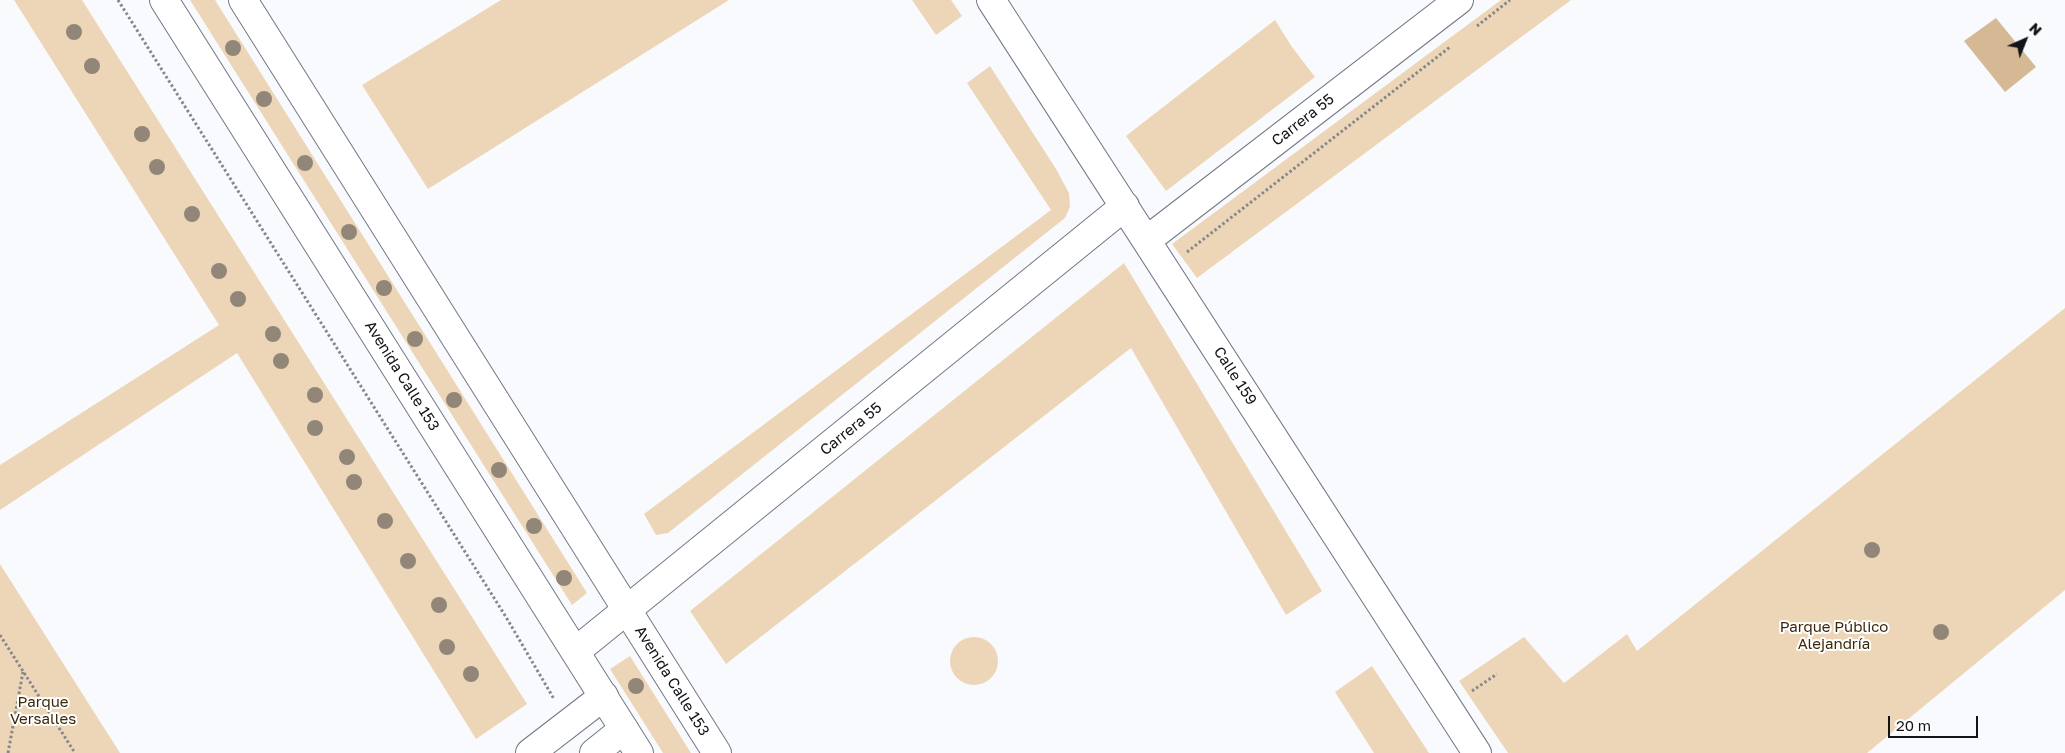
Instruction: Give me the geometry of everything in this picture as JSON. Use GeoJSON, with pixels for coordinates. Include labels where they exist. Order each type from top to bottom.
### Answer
{"type":"FeatureCollection","features":[{"type":"Feature","properties":{"kind":"street","name":"Avenida Calle 153"},"geometry":{"type":"LineString","coordinates":[[164,0],[639,753]]}},
{"type":"Feature","properties":{"kind":"street","name":"Avenida Calle 153"},"geometry":{"type":"LineString","coordinates":[[243,0],[717,753]]}},
{"type":"Feature","properties":{"kind":"street","name":"Calle 159"},"geometry":{"type":"LineString","coordinates":[[991,0],[1477,753]]}},
{"type":"Feature","properties":{"kind":"street","name":"Carrera 55"},"geometry":{"type":"LineString","coordinates":[[1147,240],[1459,0]]}},
{"type":"Feature","properties":{"kind":"street","name":"Carrera 55"},"geometry":{"type":"LineString","coordinates":[[576,651],[1125,206]]}},
{"type":"Feature","properties":{"kind":"street"},"geometry":{"type":"LineString","coordinates":[[530,753],[604,696]]}},
{"type":"Feature","properties":{"kind":"street"},"geometry":{"type":"LineString","coordinates":[[594,753],[624,729]]}},
{"type":"Feature","properties":{"kind":"path"},"geometry":{"type":"LineString","coordinates":[[118,0],[506,617],[569,723]]}},
{"type":"Feature","properties":{"kind":"path"},"geometry":{"type":"LineString","coordinates":[[1471,31],[1510,0]]}},
{"type":"Feature","properties":{"kind":"path"},"geometry":{"type":"LineString","coordinates":[[1166,269],[1455,43]]}},
{"type":"Feature","properties":{"kind":"path"},"geometry":{"type":"LineString","coordinates":[[0,635],[75,753]]}},
{"type":"Feature","properties":{"kind":"path"},"geometry":{"type":"LineString","coordinates":[[8,753],[24,672]]}},
{"type":"Feature","properties":{"kind":"green space"},"geometry":{"type":"Polygon","coordinates":[[[14,0],[82,0],[527,704],[476,739],[237,353],[0,510],[0,465],[219,325],[14,0]]]}},
{"type":"Feature","properties":{"kind":"green space"},"geometry":{"type":"Polygon","coordinates":[[[190,0],[215,0],[587,593],[572,605],[190,0]]]}},
{"type":"Feature","properties":{"kind":"green space"},"geometry":{"type":"Polygon","coordinates":[[[501,0],[729,0],[428,189],[362,85],[501,0]]]}},
{"type":"Feature","properties":{"kind":"green space"},"geometry":{"type":"Polygon","coordinates":[[[912,0],[951,0],[962,16],[936,35],[912,0]]]}},
{"type":"Feature","properties":{"kind":"green space"},"geometry":{"type":"Polygon","coordinates":[[[1501,0],[1571,0],[1197,278],[1172,244],[1501,0]]]}},
{"type":"Feature","properties":{"kind":"green space"},"geometry":{"type":"Polygon","coordinates":[[[1275,20],[1292,47],[1315,77],[1166,191],[1126,136],[1275,20]]]}},
{"type":"Feature","properties":{"kind":"green space"},"geometry":{"type":"Polygon","coordinates":[[[990,66],[1056,169],[1069,193],[1070,207],[1065,218],[668,533],[656,535],[644,514],[1051,210],[967,83],[990,66]]]}},
{"type":"Feature","properties":{"kind":"green space"},"geometry":{"type":"Polygon","coordinates":[[[1124,263],[1322,591],[1286,615],[1131,348],[726,664],[690,611],[1124,263]]]}},
{"type":"Feature","properties":{"kind":"green space","name":"Parque Público Alejandría"},"geometry":{"type":"Polygon","coordinates":[[[2065,308],[2065,590],[1867,753],[1508,753],[1459,681],[1524,637],[1564,683],[1627,634],[1637,651],[2065,308]]]}},
{"type":"Feature","properties":{"kind":"green space","name":"Parque Versalles"},"geometry":{"type":"Polygon","coordinates":[[[0,564],[120,753],[0,753],[0,564]]]}},
{"type":"Feature","properties":{"kind":"green space"},"geometry":{"type":"Polygon","coordinates":[[[969,637],[979,637],[991,644],[998,656],[998,666],[991,678],[979,685],[969,685],[961,681],[954,674],[950,666],[950,656],[954,648],[961,641],[969,637]]]}},
{"type":"Feature","properties":{"kind":"green space"},"geometry":{"type":"Polygon","coordinates":[[[630,656],[691,753],[663,753],[610,669],[630,656]]]}},
{"type":"Feature","properties":{"kind":"green space"},"geometry":{"type":"Polygon","coordinates":[[[1372,666],[1429,753],[1374,753],[1335,692],[1372,666]]]}},
{"type":"Feature","properties":{"kind":"shaded area"},"geometry":{"type":"Polygon","coordinates":[[[1996,18],[2036,67],[2005,92],[1964,41],[1996,18]]]}}]}
